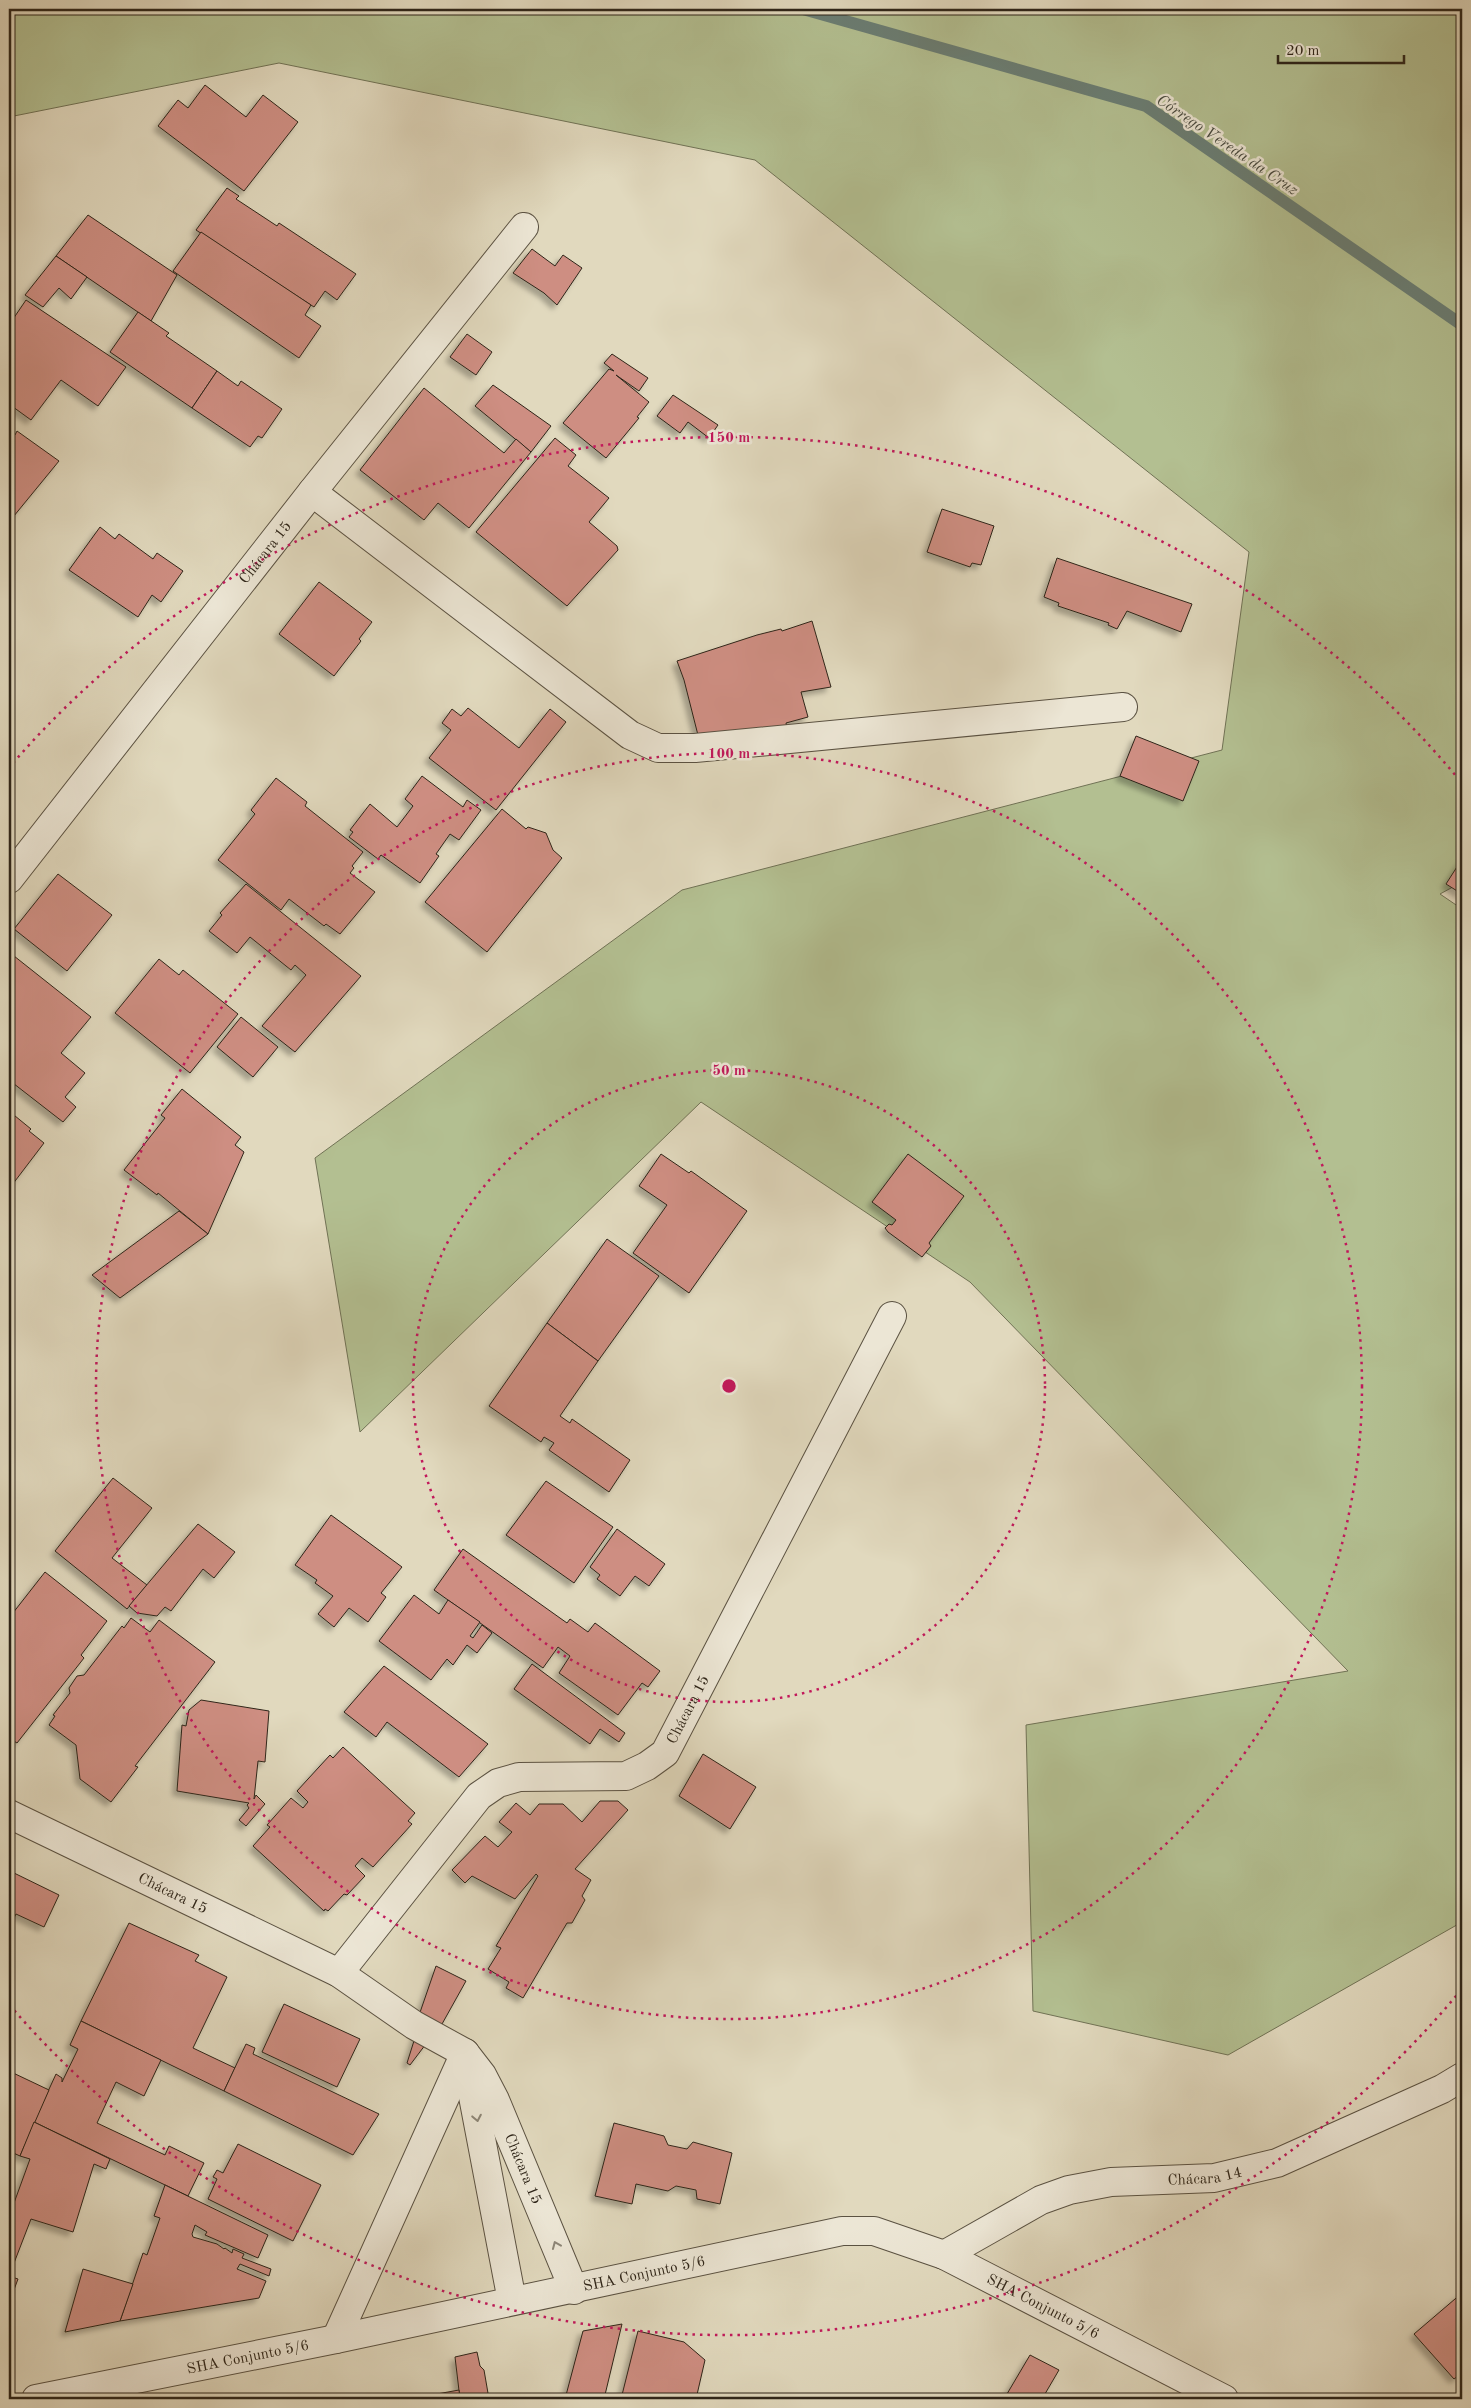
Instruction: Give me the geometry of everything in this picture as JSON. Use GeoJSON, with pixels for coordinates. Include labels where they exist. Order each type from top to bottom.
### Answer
{"type":"FeatureCollection","features":[{"type":"Feature","properties":{"kind":"street","name":"Chácara 15"},"geometry":{"type":"LineString","coordinates":[[9,879],[312,492],[524,227]]}},
{"type":"Feature","properties":{"kind":"street"},"geometry":{"type":"LineString","coordinates":[[312,492],[630,735],[658,748],[695,748],[1123,707]]}},
{"type":"Feature","properties":{"kind":"street","name":"Chácara 15"},"geometry":{"type":"LineString","coordinates":[[339,1973],[479,1796],[498,1783],[519,1777],[626,1776],[647,1766],[665,1753],[892,1316]]}},
{"type":"Feature","properties":{"kind":"street","name":"Chácara 15"},"geometry":{"type":"LineString","coordinates":[[9,1814],[339,1973],[414,2025],[465,2053],[482,2075],[495,2100],[574,2290]]}},
{"type":"Feature","properties":{"kind":"street","name":"Chácara 15"},"geometry":{"type":"LineString","coordinates":[[465,2053],[512,2301]]}},
{"type":"Feature","properties":{"kind":"street"},"geometry":{"type":"LineString","coordinates":[[336,2339],[465,2053]]}},
{"type":"Feature","properties":{"kind":"street","name":"Chácara 14"},"geometry":{"type":"LineString","coordinates":[[944,2256],[1042,2200],[1069,2190],[1111,2182],[1214,2178],[1276,2162],[1442,2089],[1462,2077]]}},
{"type":"Feature","properties":{"kind":"street","name":"SHA Conjunto 5/6"},"geometry":{"type":"LineString","coordinates":[[36,2399],[336,2339],[512,2301],[574,2290],[842,2231],[874,2231],[944,2256],[1224,2399]]}},
{"type":"Feature","properties":{"kind":"green space"},"geometry":{"type":"Polygon","coordinates":[[[9,9],[1462,9],[1462,882],[1440,894],[1462,909],[1462,1922],[1228,2055],[1033,2011],[1026,1725],[1348,1671],[970,1282],[701,1102],[360,1432],[315,1158],[682,890],[1222,750],[1249,552],[755,160],[279,63],[9,117],[9,9]]]}},
{"type":"Feature","properties":{"kind":"building"},"geometry":{"type":"Polygon","coordinates":[[[205,85],[246,117],[263,95],[298,122],[244,191],[158,126],[178,100],[188,108],[205,85]]]}},
{"type":"Feature","properties":{"kind":"building"},"geometry":{"type":"Polygon","coordinates":[[[227,188],[239,196],[236,199],[277,226],[279,223],[356,274],[337,300],[325,291],[314,307],[196,230],[227,188]]]}},
{"type":"Feature","properties":{"kind":"building"},"geometry":{"type":"Polygon","coordinates":[[[88,215],[177,275],[151,321],[56,256],[88,215]]]}},
{"type":"Feature","properties":{"kind":"building"},"geometry":{"type":"Polygon","coordinates":[[[201,232],[311,305],[305,315],[321,326],[299,358],[173,271],[201,232]]]}},
{"type":"Feature","properties":{"kind":"building"},"geometry":{"type":"Polygon","coordinates":[[[532,249],[555,266],[563,255],[582,268],[557,305],[544,293],[513,273],[532,249]]]}},
{"type":"Feature","properties":{"kind":"building"},"geometry":{"type":"Polygon","coordinates":[[[56,256],[87,277],[71,299],[59,288],[43,307],[25,295],[56,256]]]}},
{"type":"Feature","properties":{"kind":"building"},"geometry":{"type":"Polygon","coordinates":[[[26,300],[126,367],[98,406],[61,380],[31,420],[9,404],[9,325],[26,300]]]}},
{"type":"Feature","properties":{"kind":"building"},"geometry":{"type":"Polygon","coordinates":[[[138,312],[169,333],[166,336],[217,371],[192,408],[110,352],[138,312]]]}},
{"type":"Feature","properties":{"kind":"building"},"geometry":{"type":"Polygon","coordinates":[[[467,334],[492,352],[476,375],[450,357],[467,334]]]}},
{"type":"Feature","properties":{"kind":"building"},"geometry":{"type":"Polygon","coordinates":[[[612,354],[648,378],[639,391],[616,375],[649,402],[637,417],[639,418],[606,458],[563,423],[609,369],[614,371],[604,363],[612,354]]]}},
{"type":"Feature","properties":{"kind":"building"},"geometry":{"type":"Polygon","coordinates":[[[217,371],[238,386],[241,381],[282,409],[262,438],[258,436],[250,447],[192,408],[217,371]]]}},
{"type":"Feature","properties":{"kind":"building"},"geometry":{"type":"Polygon","coordinates":[[[493,385],[551,426],[531,452],[475,406],[493,385]]]}},
{"type":"Feature","properties":{"kind":"building"},"geometry":{"type":"Polygon","coordinates":[[[424,388],[504,453],[516,439],[531,452],[469,528],[438,503],[424,520],[360,470],[424,388]]]}},
{"type":"Feature","properties":{"kind":"building"},"geometry":{"type":"Polygon","coordinates":[[[673,395],[718,425],[709,438],[688,422],[680,433],[657,416],[673,395]]]}},
{"type":"Feature","properties":{"kind":"building"},"geometry":{"type":"Polygon","coordinates":[[[9,430],[15,435],[17,431],[59,461],[9,522],[9,430]]]}},
{"type":"Feature","properties":{"kind":"building"},"geometry":{"type":"Polygon","coordinates":[[[555,438],[576,455],[568,466],[609,498],[589,522],[617,546],[618,550],[567,606],[476,532],[555,438]]]}},
{"type":"Feature","properties":{"kind":"building"},"geometry":{"type":"Polygon","coordinates":[[[942,509],[994,526],[981,565],[972,563],[970,567],[927,552],[942,509]]]}},
{"type":"Feature","properties":{"kind":"building"},"geometry":{"type":"Polygon","coordinates":[[[100,527],[115,539],[119,534],[153,559],[157,553],[183,571],[161,602],[152,595],[138,617],[69,570],[100,527]]]}},
{"type":"Feature","properties":{"kind":"building"},"geometry":{"type":"Polygon","coordinates":[[[1057,558],[1192,604],[1181,632],[1127,611],[1117,629],[1108,625],[1109,623],[1058,606],[1059,603],[1044,597],[1057,558]]]}},
{"type":"Feature","properties":{"kind":"building"},"geometry":{"type":"Polygon","coordinates":[[[319,582],[372,622],[359,639],[361,641],[334,676],[279,634],[319,582]]]}},
{"type":"Feature","properties":{"kind":"building"},"geometry":{"type":"Polygon","coordinates":[[[812,621],[831,687],[801,692],[808,717],[786,723],[787,729],[701,747],[684,680],[677,661],[757,635],[781,629],[782,631],[812,621]]]}},
{"type":"Feature","properties":{"kind":"building"},"geometry":{"type":"Polygon","coordinates":[[[468,708],[519,748],[550,709],[566,722],[496,810],[429,758],[451,730],[442,723],[452,709],[461,716],[468,708]]]}},
{"type":"Feature","properties":{"kind":"building"},"geometry":{"type":"Polygon","coordinates":[[[1136,736],[1199,761],[1183,801],[1120,776],[1136,736]]]}},
{"type":"Feature","properties":{"kind":"building"},"geometry":{"type":"Polygon","coordinates":[[[422,776],[463,807],[467,800],[481,810],[459,840],[450,834],[436,854],[439,856],[420,883],[381,855],[378,859],[349,837],[353,832],[350,830],[370,804],[397,827],[413,806],[405,799],[422,776]]]}},
{"type":"Feature","properties":{"kind":"building"},"geometry":{"type":"Polygon","coordinates":[[[276,778],[307,802],[305,806],[363,852],[352,866],[354,868],[350,873],[375,892],[340,934],[326,924],[324,926],[289,899],[281,910],[218,860],[255,814],[251,810],[276,778]]]}},
{"type":"Feature","properties":{"kind":"building"},"geometry":{"type":"Polygon","coordinates":[[[502,809],[526,829],[528,827],[546,833],[553,850],[562,858],[487,952],[425,902],[502,809]]]}},
{"type":"Feature","properties":{"kind":"building"},"geometry":{"type":"Polygon","coordinates":[[[1462,859],[1462,894],[1446,884],[1462,859]]]}},
{"type":"Feature","properties":{"kind":"building"},"geometry":{"type":"Polygon","coordinates":[[[58,874],[112,915],[67,971],[14,929],[58,874]]]}},
{"type":"Feature","properties":{"kind":"building"},"geometry":{"type":"Polygon","coordinates":[[[246,884],[361,976],[295,1052],[262,1026],[306,975],[295,965],[291,970],[250,937],[237,953],[209,931],[222,915],[220,913],[246,884]]]}},
{"type":"Feature","properties":{"kind":"building"},"geometry":{"type":"Polygon","coordinates":[[[9,952],[91,1017],[61,1053],[85,1073],[65,1097],[76,1107],[63,1122],[9,1080],[9,952]]]}},
{"type":"Feature","properties":{"kind":"building"},"geometry":{"type":"Polygon","coordinates":[[[159,959],[179,975],[183,970],[238,1014],[190,1073],[115,1013],[159,959]]]}},
{"type":"Feature","properties":{"kind":"building"},"geometry":{"type":"Polygon","coordinates":[[[241,1017],[278,1047],[253,1077],[217,1047],[241,1017]]]}},
{"type":"Feature","properties":{"kind":"building"},"geometry":{"type":"Polygon","coordinates":[[[182,1089],[241,1137],[235,1145],[244,1152],[208,1234],[158,1193],[157,1195],[124,1170],[165,1118],[161,1115],[182,1089]]]}},
{"type":"Feature","properties":{"kind":"building"},"geometry":{"type":"Polygon","coordinates":[[[9,1111],[31,1129],[29,1131],[44,1143],[9,1189],[9,1111]]]}},
{"type":"Feature","properties":{"kind":"building"},"geometry":{"type":"Polygon","coordinates":[[[661,1154],[689,1173],[691,1171],[747,1211],[689,1293],[633,1253],[667,1205],[639,1186],[661,1154]]]}},
{"type":"Feature","properties":{"kind":"building"},"geometry":{"type":"Polygon","coordinates":[[[908,1154],[964,1196],[929,1243],[931,1246],[922,1257],[888,1232],[885,1228],[889,1224],[892,1225],[896,1220],[872,1202],[908,1154]]]}},
{"type":"Feature","properties":{"kind":"building"},"geometry":{"type":"Polygon","coordinates":[[[179,1211],[208,1234],[120,1298],[92,1275],[179,1211]]]}},
{"type":"Feature","properties":{"kind":"building"},"geometry":{"type":"Polygon","coordinates":[[[607,1239],[659,1276],[598,1361],[547,1323],[607,1239]]]}},
{"type":"Feature","properties":{"kind":"building"},"geometry":{"type":"Polygon","coordinates":[[[547,1323],[598,1361],[560,1416],[570,1423],[572,1419],[630,1460],[609,1492],[549,1450],[554,1443],[544,1437],[541,1442],[489,1406],[547,1323]]]}},
{"type":"Feature","properties":{"kind":"building"},"geometry":{"type":"Polygon","coordinates":[[[113,1478],[152,1508],[112,1558],[147,1585],[127,1609],[55,1551],[113,1478]]]}},
{"type":"Feature","properties":{"kind":"building"},"geometry":{"type":"Polygon","coordinates":[[[546,1481],[613,1527],[574,1583],[506,1535],[546,1481]]]}},
{"type":"Feature","properties":{"kind":"building"},"geometry":{"type":"Polygon","coordinates":[[[331,1515],[402,1567],[381,1593],[386,1597],[368,1622],[349,1608],[334,1627],[318,1614],[333,1596],[315,1583],[317,1580],[295,1565],[331,1515]]]}},
{"type":"Feature","properties":{"kind":"building"},"geometry":{"type":"Polygon","coordinates":[[[198,1524],[235,1552],[214,1578],[203,1569],[171,1611],[165,1607],[157,1616],[137,1613],[129,1606],[198,1524]]]}},
{"type":"Feature","properties":{"kind":"building"},"geometry":{"type":"Polygon","coordinates":[[[617,1529],[665,1564],[649,1586],[635,1576],[620,1596],[597,1579],[600,1575],[590,1567],[617,1529]]]}},
{"type":"Feature","properties":{"kind":"building"},"geometry":{"type":"Polygon","coordinates":[[[463,1549],[567,1623],[570,1619],[588,1632],[595,1623],[660,1671],[648,1687],[642,1683],[618,1715],[559,1673],[570,1656],[558,1647],[543,1668],[434,1590],[463,1549]]]}},
{"type":"Feature","properties":{"kind":"building"},"geometry":{"type":"Polygon","coordinates":[[[45,1572],[107,1621],[81,1655],[84,1658],[17,1743],[9,1738],[9,1618],[45,1572]]]}},
{"type":"Feature","properties":{"kind":"building"},"geometry":{"type":"Polygon","coordinates":[[[414,1595],[439,1614],[448,1600],[480,1622],[470,1636],[473,1638],[482,1625],[492,1633],[477,1653],[467,1645],[453,1665],[447,1659],[431,1680],[379,1641],[414,1595]]]}},
{"type":"Feature","properties":{"kind":"building"},"geometry":{"type":"Polygon","coordinates":[[[131,1618],[150,1632],[159,1620],[215,1662],[135,1766],[138,1767],[111,1802],[80,1779],[76,1745],[49,1725],[55,1716],[53,1715],[70,1693],[69,1688],[77,1676],[84,1675],[122,1626],[124,1628],[131,1618]]]}},
{"type":"Feature","properties":{"kind":"building"},"geometry":{"type":"Polygon","coordinates":[[[532,1664],[625,1733],[619,1742],[600,1729],[590,1744],[514,1689],[532,1664]]]}},
{"type":"Feature","properties":{"kind":"building"},"geometry":{"type":"Polygon","coordinates":[[[384,1666],[488,1744],[459,1777],[387,1722],[376,1737],[344,1712],[384,1666]]]}},
{"type":"Feature","properties":{"kind":"building"},"geometry":{"type":"Polygon","coordinates":[[[201,1700],[269,1711],[265,1762],[258,1761],[254,1799],[256,1795],[265,1804],[246,1826],[239,1820],[249,1808],[247,1805],[249,1803],[177,1791],[182,1725],[186,1726],[189,1710],[201,1700]]]}},
{"type":"Feature","properties":{"kind":"building"},"geometry":{"type":"Polygon","coordinates":[[[343,1747],[415,1813],[408,1821],[412,1824],[373,1867],[362,1858],[355,1866],[365,1876],[347,1895],[344,1894],[328,1911],[325,1909],[324,1911],[253,1846],[270,1827],[267,1825],[291,1798],[303,1808],[308,1802],[297,1791],[330,1755],[333,1758],[343,1747]]]}},
{"type":"Feature","properties":{"kind":"building"},"geometry":{"type":"Polygon","coordinates":[[[703,1754],[756,1787],[730,1829],[679,1796],[703,1754]]]}},
{"type":"Feature","properties":{"kind":"building"},"geometry":{"type":"Polygon","coordinates":[[[600,1801],[618,1801],[628,1810],[575,1869],[591,1880],[582,1896],[585,1900],[572,1923],[567,1923],[523,1998],[506,1988],[509,1982],[488,1969],[501,1948],[496,1946],[538,1876],[536,1874],[515,1899],[472,1876],[465,1883],[452,1870],[485,1836],[498,1847],[512,1832],[499,1822],[516,1803],[530,1815],[539,1804],[563,1804],[582,1822],[600,1801]]]}},
{"type":"Feature","properties":{"kind":"building"},"geometry":{"type":"Polygon","coordinates":[[[12,1872],[59,1895],[44,1927],[16,1914],[9,1928],[9,1880],[12,1872]]]}},
{"type":"Feature","properties":{"kind":"building"},"geometry":{"type":"Polygon","coordinates":[[[129,1923],[199,1955],[195,1961],[227,1977],[193,2048],[235,2068],[224,2091],[81,2021],[129,1923]]]}},
{"type":"Feature","properties":{"kind":"building"},"geometry":{"type":"Polygon","coordinates":[[[436,1966],[466,1981],[437,2033],[435,2032],[410,2065],[407,2063],[419,2025],[416,2024],[436,1966]]]}},
{"type":"Feature","properties":{"kind":"building"},"geometry":{"type":"Polygon","coordinates":[[[284,2004],[360,2039],[337,2087],[262,2052],[284,2004]]]}},
{"type":"Feature","properties":{"kind":"building"},"geometry":{"type":"Polygon","coordinates":[[[81,2021],[161,2060],[144,2096],[116,2082],[97,2123],[165,2155],[169,2146],[204,2163],[188,2196],[34,2122],[56,2074],[62,2078],[62,2082],[78,2049],[70,2045],[81,2021]]]}},
{"type":"Feature","properties":{"kind":"building"},"geometry":{"type":"Polygon","coordinates":[[[246,2044],[255,2048],[253,2054],[379,2114],[353,2155],[224,2091],[246,2044]]]}},
{"type":"Feature","properties":{"kind":"building"},"geometry":{"type":"Polygon","coordinates":[[[9,2071],[49,2090],[20,2156],[9,2151],[9,2071]]]}},
{"type":"Feature","properties":{"kind":"building"},"geometry":{"type":"Polygon","coordinates":[[[34,2122],[110,2159],[106,2169],[94,2164],[73,2232],[31,2219],[9,2276],[9,2201],[14,2203],[30,2159],[20,2156],[34,2122]]]}},
{"type":"Feature","properties":{"kind":"building"},"geometry":{"type":"Polygon","coordinates":[[[614,2123],[664,2136],[668,2145],[687,2149],[693,2142],[732,2153],[720,2204],[697,2199],[696,2190],[676,2186],[668,2191],[636,2184],[632,2204],[595,2196],[614,2123]]]}},
{"type":"Feature","properties":{"kind":"building"},"geometry":{"type":"Polygon","coordinates":[[[238,2144],[321,2185],[293,2241],[208,2199],[217,2179],[213,2177],[217,2170],[223,2173],[238,2144]]]}},
{"type":"Feature","properties":{"kind":"building"},"geometry":{"type":"Polygon","coordinates":[[[165,2185],[268,2235],[258,2258],[205,2235],[207,2232],[195,2225],[192,2234],[193,2237],[217,2244],[232,2253],[233,2249],[244,2254],[242,2258],[271,2269],[269,2276],[240,2264],[237,2269],[266,2281],[259,2298],[120,2321],[143,2253],[147,2255],[160,2218],[154,2216],[165,2185]]]}},
{"type":"Feature","properties":{"kind":"building"},"geometry":{"type":"Polygon","coordinates":[[[83,2269],[133,2284],[120,2321],[65,2332],[83,2269]]]}},
{"type":"Feature","properties":{"kind":"building"},"geometry":{"type":"Polygon","coordinates":[[[9,2276],[18,2279],[9,2303],[9,2276]]]}},
{"type":"Feature","properties":{"kind":"building"},"geometry":{"type":"Polygon","coordinates":[[[1462,2293],[1462,2373],[1454,2379],[1414,2334],[1462,2293]]]}},
{"type":"Feature","properties":{"kind":"building"},"geometry":{"type":"Polygon","coordinates":[[[622,2324],[604,2399],[565,2399],[583,2331],[622,2324]]]}},
{"type":"Feature","properties":{"kind":"building"},"geometry":{"type":"Polygon","coordinates":[[[638,2331],[684,2342],[705,2360],[696,2399],[621,2399],[638,2331]]]}},
{"type":"Feature","properties":{"kind":"building"},"geometry":{"type":"Polygon","coordinates":[[[477,2352],[480,2366],[484,2370],[489,2399],[460,2399],[455,2357],[477,2352]]]}},
{"type":"Feature","properties":{"kind":"building"},"geometry":{"type":"Polygon","coordinates":[[[1030,2355],[1059,2370],[1042,2399],[1004,2399],[1030,2355]]]}},
{"type":"Feature","properties":{"kind":"building"},"geometry":{"type":"Polygon","coordinates":[[[459,2390],[460,2399],[438,2399],[437,2394],[459,2390]]]}},
{"type":"Feature","properties":{"kind":"waterway","name":"Córrego Vereda da Cruz"},"geometry":{"type":"LineString","coordinates":[[803,9],[1146,106],[1462,325]]}}]}
